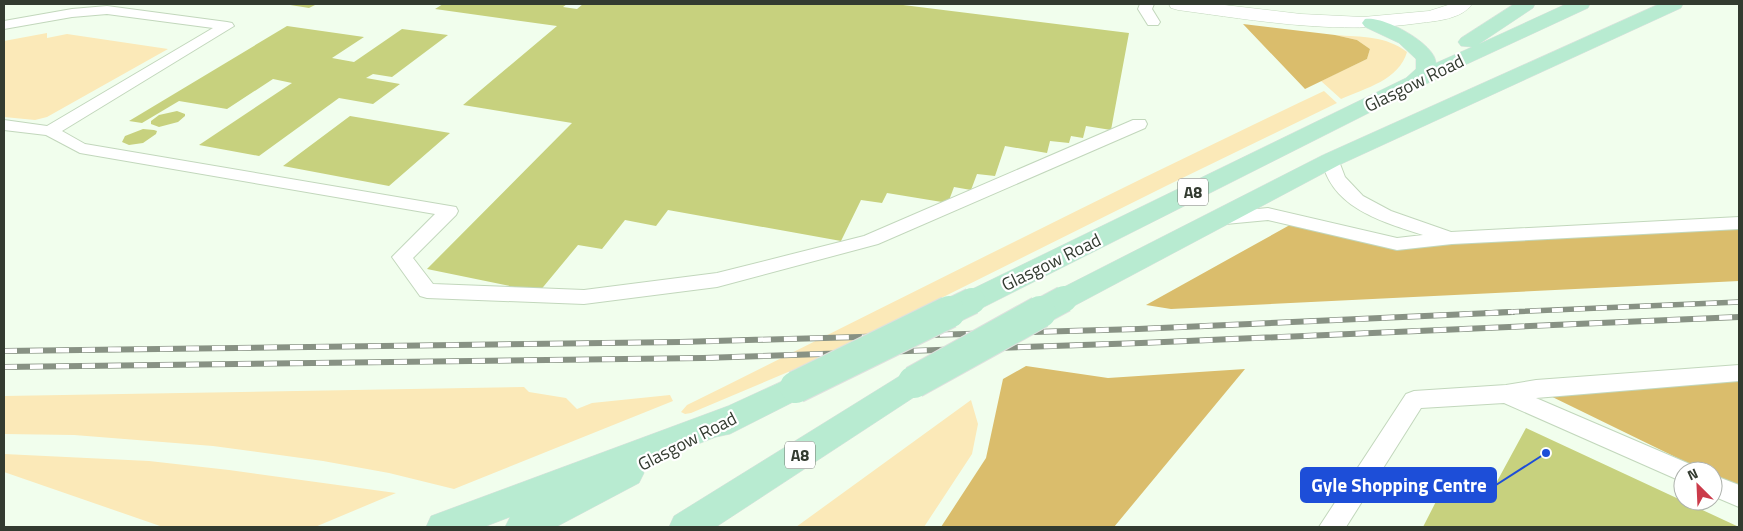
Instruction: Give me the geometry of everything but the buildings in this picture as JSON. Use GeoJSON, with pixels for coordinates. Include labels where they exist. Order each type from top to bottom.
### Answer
{"type":"FeatureCollection","features":[{"type":"Feature","properties":{"kind":"main road"},"geometry":{"type":"LineString","coordinates":[[1464,58],[1468,40],[1526,4]]}},
{"type":"Feature","properties":{"kind":"main road","name":"Glasgow Road"},"geometry":{"type":"LineString","coordinates":[[523,527],[735,416],[796,388],[1414,82],[1582,4]]}},
{"type":"Feature","properties":{"kind":"main road","name":"Glasgow Road"},"geometry":{"type":"LineString","coordinates":[[687,527],[914,382],[1064,299],[1331,160],[1674,4]]}},
{"type":"Feature","properties":{"kind":"main road"},"geometry":{"type":"LineString","coordinates":[[1372,24],[1406,39],[1426,58],[1426,70],[1414,82]]}},
{"type":"Feature","properties":{"kind":"main road"},"geometry":{"type":"LineString","coordinates":[[444,527],[735,416]]}},
{"type":"Feature","properties":{"kind":"street"},"geometry":{"type":"LineString","coordinates":[[1178,4],[1311,20],[1372,24],[1446,13],[1463,4]]}},
{"type":"Feature","properties":{"kind":"lane"},"geometry":{"type":"LineString","coordinates":[[1147,4],[1145,9],[1153,22]]}},
{"type":"Feature","properties":{"kind":"lane"},"geometry":{"type":"LineString","coordinates":[[4,24],[72,13],[106,10],[227,26],[50,131]]}},
{"type":"Feature","properties":{"kind":"lane"},"geometry":{"type":"LineString","coordinates":[[4,125],[50,131],[80,148],[449,210],[402,257],[427,291],[584,296],[716,280],[871,240],[1139,124]]}},
{"type":"Feature","properties":{"kind":"lane"},"geometry":{"type":"LineString","coordinates":[[1331,160],[1336,178],[1349,194],[1367,207],[1401,222],[1452,238]]}},
{"type":"Feature","properties":{"kind":"lane"},"geometry":{"type":"LineString","coordinates":[[1215,219],[1268,214],[1397,244],[1452,238],[1739,223]]}},
{"type":"Feature","properties":{"kind":"lane"},"geometry":{"type":"LineString","coordinates":[[1332,527],[1414,400],[1506,394],[1739,373]]}},
{"type":"Feature","properties":{"kind":"lane"},"geometry":{"type":"LineString","coordinates":[[1506,394],[1673,468]]}},
{"type":"Feature","properties":{"kind":"lane"},"geometry":{"type":"LineString","coordinates":[[1723,489],[1739,496]]}},
{"type":"Feature","properties":{"kind":"shaded area"},"geometry":{"type":"Polygon","coordinates":[[[1243,24],[1335,35],[1357,40],[1370,49],[1367,59],[1305,89],[1243,24]]]}},
{"type":"Feature","properties":{"kind":"shaded area"},"geometry":{"type":"Polygon","coordinates":[[[47,33],[47,38],[67,34],[168,49],[47,117],[35,120],[4,117],[4,41],[47,33]]]}},
{"type":"Feature","properties":{"kind":"shaded area"},"geometry":{"type":"Polygon","coordinates":[[[1335,35],[1382,40],[1407,52],[1397,70],[1389,76],[1371,87],[1341,99],[1321,81],[1367,59],[1370,49],[1357,40],[1335,35]]]}},
{"type":"Feature","properties":{"kind":"shaded area"},"geometry":{"type":"Polygon","coordinates":[[[1324,91],[1337,103],[807,364],[691,413],[685,414],[681,412],[687,405],[1084,207],[1324,91]]]}},
{"type":"Feature","properties":{"kind":"shaded area"},"geometry":{"type":"Polygon","coordinates":[[[1297,221],[1397,244],[1739,223],[1739,281],[1171,309],[1146,305],[1297,221]]]}},
{"type":"Feature","properties":{"kind":"shaded area"},"geometry":{"type":"Polygon","coordinates":[[[1026,366],[1108,378],[1245,369],[1114,527],[941,527],[986,458],[1003,379],[1026,366]]]}},
{"type":"Feature","properties":{"kind":"shaded area"},"geometry":{"type":"Polygon","coordinates":[[[1739,373],[1739,488],[1723,480],[1723,461],[1684,461],[1536,389],[1739,373]]]}},
{"type":"Feature","properties":{"kind":"shaded area"},"geometry":{"type":"Polygon","coordinates":[[[524,387],[529,392],[566,398],[577,409],[592,403],[670,395],[673,401],[454,489],[389,473],[323,461],[213,446],[74,435],[4,434],[4,396],[524,387]]]}},
{"type":"Feature","properties":{"kind":"shaded area"},"geometry":{"type":"Polygon","coordinates":[[[971,400],[978,424],[972,454],[924,527],[796,527],[971,400]]]}},
{"type":"Feature","properties":{"kind":"shaded area"},"geometry":{"type":"Polygon","coordinates":[[[4,454],[149,461],[396,493],[315,527],[163,527],[4,472],[4,454]]]}},
{"type":"Feature","properties":{"kind":"railway"},"geometry":{"type":"LineString","coordinates":[[1486,313],[1739,302]]}},
{"type":"Feature","properties":{"kind":"railway"},"geometry":{"type":"LineString","coordinates":[[4,351],[680,342],[1138,329],[1513,312]]}},
{"type":"Feature","properties":{"kind":"railway"},"geometry":{"type":"LineString","coordinates":[[4,367],[703,358],[1141,343],[1739,317]]}},
{"type":"Feature","properties":{"kind":"place","name":"Gyle Shopping Centre"},"geometry":{"type":"Point","coordinates":[1546,453]}}]}
